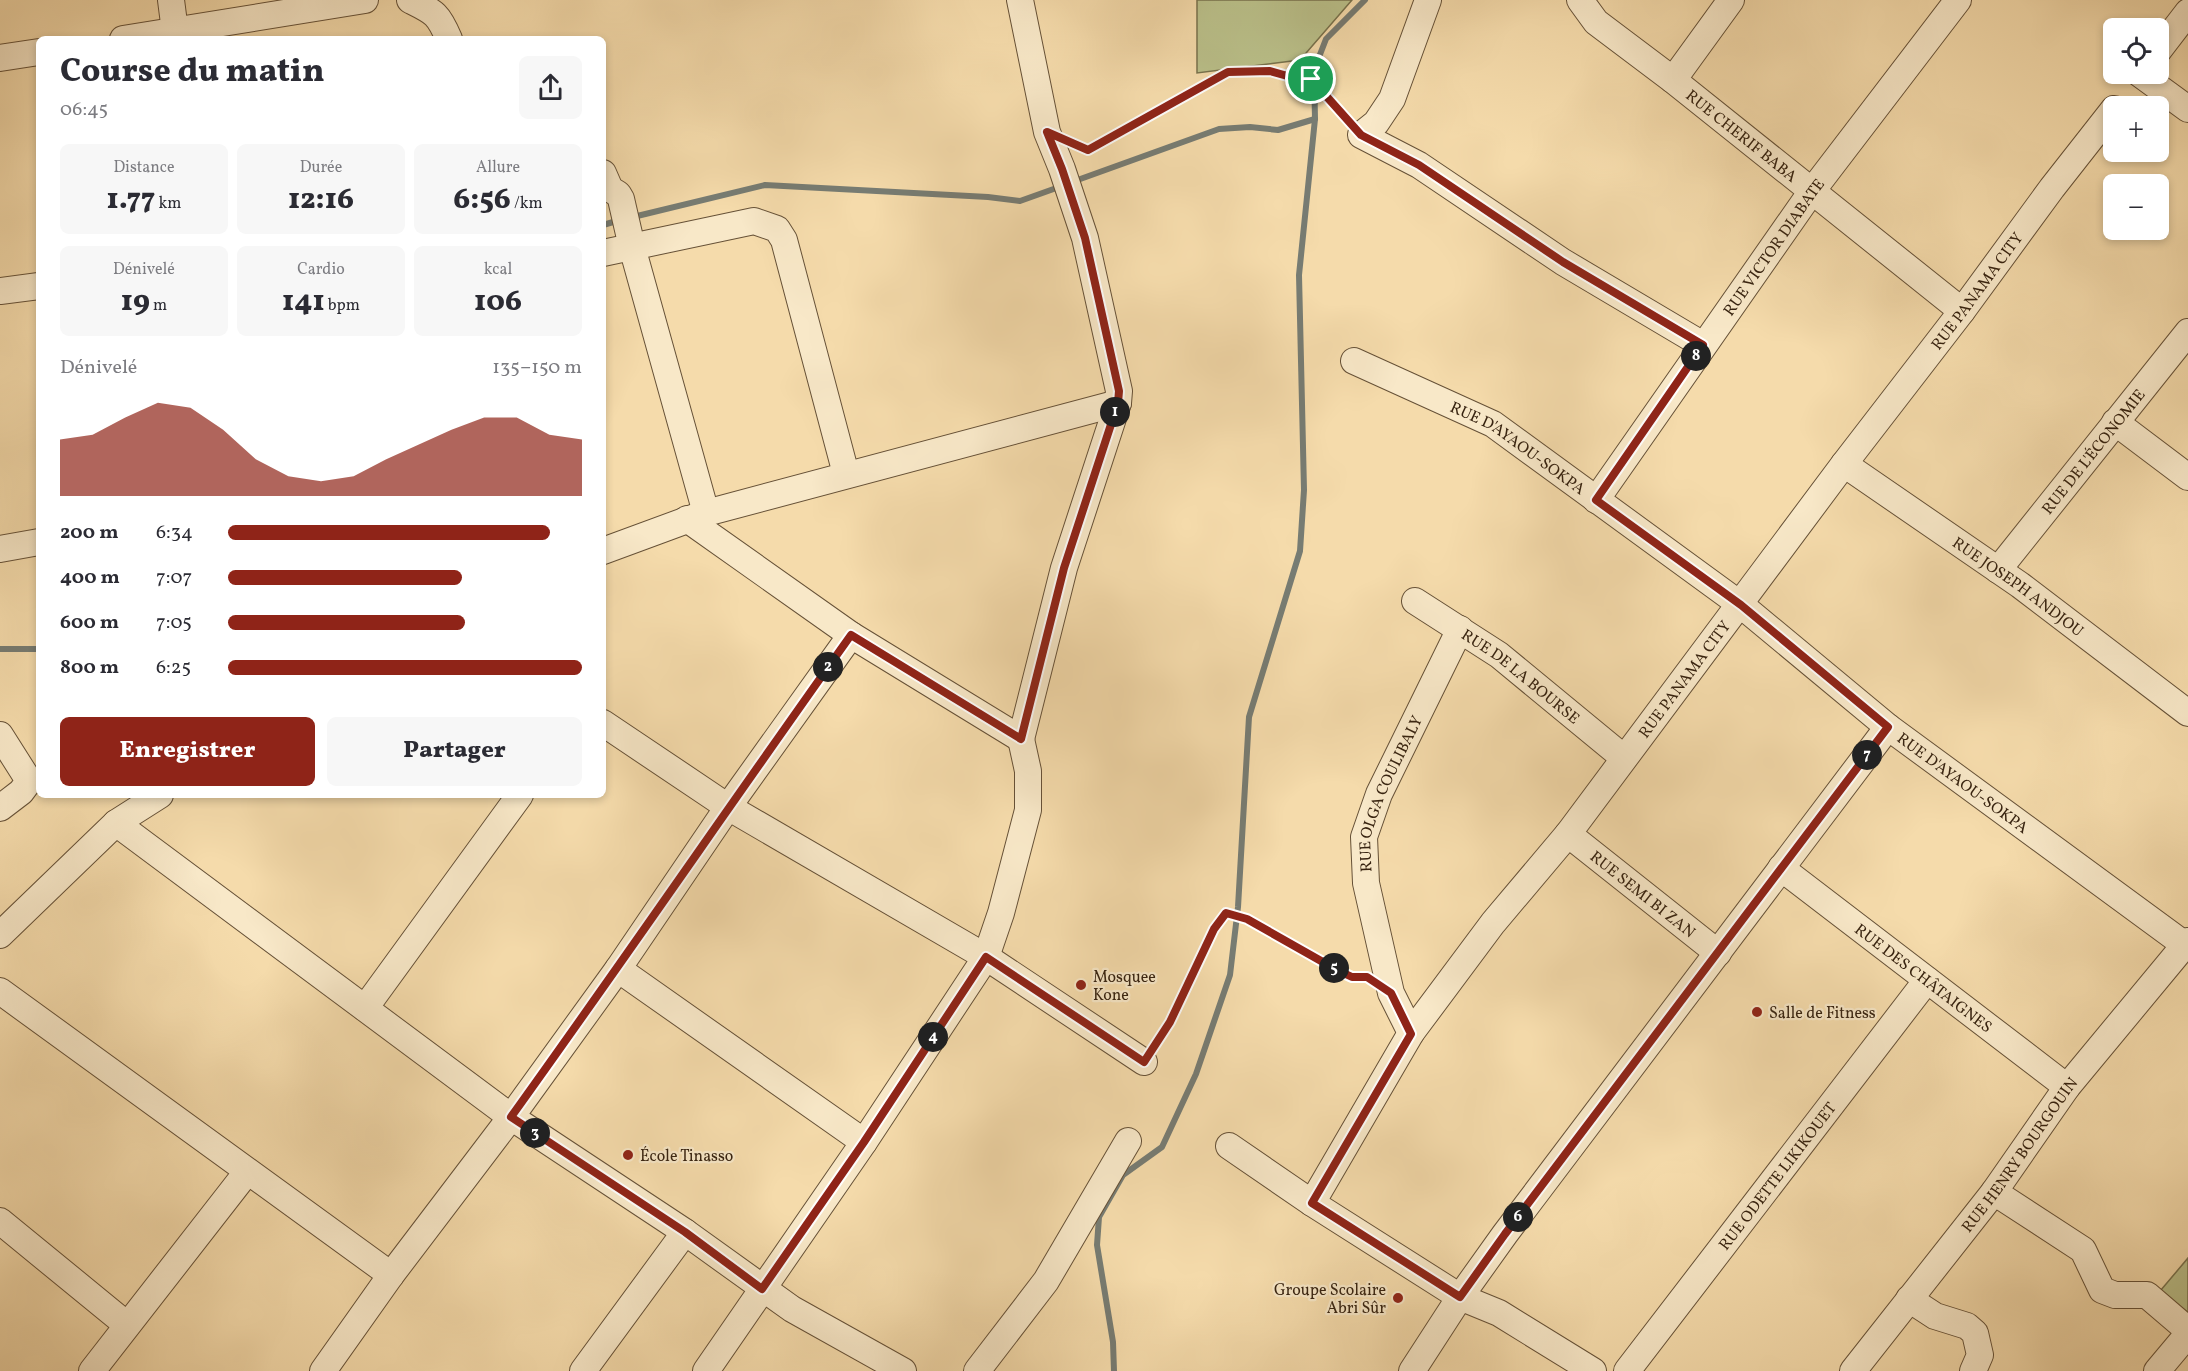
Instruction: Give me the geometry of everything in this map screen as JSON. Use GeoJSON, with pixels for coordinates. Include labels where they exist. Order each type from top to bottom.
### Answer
{"type":"FeatureCollection","features":[{"type":"Feature","properties":{"kind":"street"},"geometry":{"type":"LineString","coordinates":[[171,0],[176,35],[365,0]]}},
{"type":"Feature","properties":{"kind":"street"},"geometry":{"type":"LineString","coordinates":[[410,0],[440,18],[448,36]]}},
{"type":"Feature","properties":{"kind":"street"},"geometry":{"type":"LineString","coordinates":[[706,1371],[864,1142],[986,957],[1001,913],[1028,810],[1028,771],[1021,739],[1064,568],[1118,403],[1119,391],[1085,238],[1047,132],[1020,0]]}},
{"type":"Feature","properties":{"kind":"street"},"geometry":{"type":"LineString","coordinates":[[1428,0],[1392,99],[1376,123],[1361,135],[1419,165],[1563,262],[1703,345]]}},
{"type":"Feature","properties":{"kind":"street","name":"RUE CHERIF BABA"},"geometry":{"type":"LineString","coordinates":[[1580,0],[1596,22],[1673,80],[1962,311]]}},
{"type":"Feature","properties":{"kind":"street"},"geometry":{"type":"LineString","coordinates":[[1673,80],[1731,0]]}},
{"type":"Feature","properties":{"kind":"street","name":"RUE VICTOR DIABATE"},"geometry":{"type":"LineString","coordinates":[[1596,500],[1812,191],[1958,0]]}},
{"type":"Feature","properties":{"kind":"street"},"geometry":{"type":"LineString","coordinates":[[2169,37],[2188,12]]}},
{"type":"Feature","properties":{"kind":"street"},"geometry":{"type":"LineString","coordinates":[[0,58],[36,52]]}},
{"type":"Feature","properties":{"kind":"street","name":"RUE PANAMA CITY"},"geometry":{"type":"LineString","coordinates":[[2124,96],[2133,84]]}},
{"type":"Feature","properties":{"kind":"street"},"geometry":{"type":"LineString","coordinates":[[2154,84],[2188,109]]}},
{"type":"Feature","properties":{"kind":"street","name":"RUE PANAMA CITY"},"geometry":{"type":"LineString","coordinates":[[1312,1203],[1411,1034],[1493,923],[1568,834],[2103,122]]}},
{"type":"Feature","properties":{"kind":"street"},"geometry":{"type":"LineString","coordinates":[[606,180],[610,189],[621,199],[696,516],[851,635],[1021,739]]}},
{"type":"Feature","properties":{"kind":"street"},"geometry":{"type":"LineString","coordinates":[[606,252],[754,221],[777,229],[784,240],[846,474]]}},
{"type":"Feature","properties":{"kind":"street"},"geometry":{"type":"LineString","coordinates":[[0,291],[36,286]]}},
{"type":"Feature","properties":{"kind":"street","name":"RUE DE L'ÉCONOMIE"},"geometry":{"type":"LineString","coordinates":[[1998,570],[2188,332]]}},
{"type":"Feature","properties":{"kind":"street","name":"RUE D'AYAOU-SOKPA"},"geometry":{"type":"LineString","coordinates":[[1354,361],[1493,424],[1741,605],[1888,727],[2184,953]]}},
{"type":"Feature","properties":{"kind":"street"},"geometry":{"type":"LineString","coordinates":[[606,550],[696,516],[1118,403]]}},
{"type":"Feature","properties":{"kind":"street"},"geometry":{"type":"LineString","coordinates":[[2115,422],[2188,477]]}},
{"type":"Feature","properties":{"kind":"street","name":"RUE JOSEPH ANDJOU"},"geometry":{"type":"LineString","coordinates":[[1844,464],[1998,570],[2188,712]]}},
{"type":"Feature","properties":{"kind":"street"},"geometry":{"type":"LineString","coordinates":[[0,549],[36,543]]}},
{"type":"Feature","properties":{"kind":"street","name":"RUE DE LA BOURSE"},"geometry":{"type":"LineString","coordinates":[[1415,602],[1499,655],[1624,758]]}},
{"type":"Feature","properties":{"kind":"street","name":"RUE OLGA COULIBALY"},"geometry":{"type":"LineString","coordinates":[[1411,1034],[1391,993],[1366,883],[1364,837],[1379,794],[1460,629]]}},
{"type":"Feature","properties":{"kind":"street"},"geometry":{"type":"LineString","coordinates":[[323,1371],[391,1275],[511,1117],[618,969],[728,807],[851,635]]}},
{"type":"Feature","properties":{"kind":"street"},"geometry":{"type":"LineString","coordinates":[[606,725],[728,807],[986,957],[1144,1062]]}},
{"type":"Feature","properties":{"kind":"street"},"geometry":{"type":"LineString","coordinates":[[1412,1371],[1460,1297],[1505,1234],[1888,727]]}},
{"type":"Feature","properties":{"kind":"street"},"geometry":{"type":"LineString","coordinates":[[0,735],[26,776],[27,784],[21,792],[0,808]]}},
{"type":"Feature","properties":{"kind":"street"},"geometry":{"type":"LineString","coordinates":[[3,924],[116,823],[155,798]]}},
{"type":"Feature","properties":{"kind":"street"},"geometry":{"type":"LineString","coordinates":[[365,1008],[518,798]]}},
{"type":"Feature","properties":{"kind":"street"},"geometry":{"type":"LineString","coordinates":[[116,823],[511,1117],[685,1232],[792,1309],[903,1371]]}},
{"type":"Feature","properties":{"kind":"street","name":"RUE SEMI BI ZAN"},"geometry":{"type":"LineString","coordinates":[[1568,834],[1718,953]]}},
{"type":"Feature","properties":{"kind":"street","name":"RUE DES CHÂTAIGNES"},"geometry":{"type":"LineString","coordinates":[[1781,868],[2067,1087]]}},
{"type":"Feature","properties":{"kind":"street","name":"RUE HENRY BOURGOUIN"},"geometry":{"type":"LineString","coordinates":[[1862,1367],[1909,1299],[1995,1192],[2067,1087],[2184,953]]}},
{"type":"Feature","properties":{"kind":"street"},"geometry":{"type":"LineString","coordinates":[[618,969],[864,1142]]}},
{"type":"Feature","properties":{"kind":"street","name":"RUE ODETTE LIKIKOUET"},"geometry":{"type":"LineString","coordinates":[[1627,1371],[1927,980]]}},
{"type":"Feature","properties":{"kind":"street"},"geometry":{"type":"LineString","coordinates":[[0,991],[391,1275]]}},
{"type":"Feature","properties":{"kind":"street"},"geometry":{"type":"LineString","coordinates":[[977,1371],[1046,1281],[1128,1141]]}},
{"type":"Feature","properties":{"kind":"street"},"geometry":{"type":"LineString","coordinates":[[1229,1146],[1312,1203],[1460,1297],[1499,1313],[1593,1371]]}},
{"type":"Feature","properties":{"kind":"street"},"geometry":{"type":"LineString","coordinates":[[92,1371],[247,1172]]}},
{"type":"Feature","properties":{"kind":"street"},"geometry":{"type":"LineString","coordinates":[[1995,1192],[2083,1250],[2102,1290],[2115,1295],[2147,1295],[2188,1332],[2157,1371]]}},
{"type":"Feature","properties":{"kind":"street"},"geometry":{"type":"LineString","coordinates":[[0,1221],[127,1325]]}},
{"type":"Feature","properties":{"kind":"street"},"geometry":{"type":"LineString","coordinates":[[583,1371],[685,1232]]}},
{"type":"Feature","properties":{"kind":"street"},"geometry":{"type":"LineString","coordinates":[[1909,1299],[1935,1316],[1967,1326],[1975,1333],[1980,1355],[1973,1371]]}},
{"type":"Feature","properties":{"kind":"path"},"geometry":{"type":"LineString","coordinates":[[1047,132],[1088,150],[1228,72],[1270,71],[1291,77],[1311,79],[1361,135]]}},
{"type":"Feature","properties":{"kind":"path"},"geometry":{"type":"LineString","coordinates":[[1144,1062],[1170,1022],[1214,929],[1226,913],[1247,919],[1352,977],[1367,977],[1391,993]]}},
{"type":"Feature","properties":{"kind":"green space"},"geometry":{"type":"Polygon","coordinates":[[[1197,0],[1352,0],[1300,60],[1197,73],[1197,0]]]}},
{"type":"Feature","properties":{"kind":"green space"},"geometry":{"type":"Polygon","coordinates":[[[2188,1258],[2188,1337],[2150,1303],[2188,1258]]]}},
{"type":"Feature","properties":{"kind":"waterway"},"geometry":{"type":"LineString","coordinates":[[1114,1371],[1113,1342],[1097,1245],[1099,1217],[1123,1175],[1162,1147],[1196,1074],[1230,975],[1238,907],[1249,717],[1300,551],[1304,490],[1299,275],[1315,119],[1314,70],[1326,39],[1365,0]]}},
{"type":"Feature","properties":{"kind":"waterway"},"geometry":{"type":"LineString","coordinates":[[1072,182],[1219,129],[1250,127],[1278,130],[1315,119]]}},
{"type":"Feature","properties":{"kind":"waterway"},"geometry":{"type":"LineString","coordinates":[[633,217],[765,185],[988,197],[1020,201],[1062,186]]}},
{"type":"Feature","properties":{"kind":"waterway"},"geometry":{"type":"LineString","coordinates":[[606,224],[620,220]]}},
{"type":"Feature","properties":{"kind":"waterway"},"geometry":{"type":"LineString","coordinates":[[0,649],[36,649]]}},
{"type":"Feature","properties":{"kind":"place","name":"Mosquee Kone"},"geometry":{"type":"Point","coordinates":[1081,985]}},
{"type":"Feature","properties":{"kind":"place","name":"Salle de Fitness"},"geometry":{"type":"Point","coordinates":[1757,1012]}},
{"type":"Feature","properties":{"kind":"place","name":"École Tinasso"},"geometry":{"type":"Point","coordinates":[628,1155]}},
{"type":"Feature","properties":{"kind":"place","name":"Groupe Scolaire Abri Sûr"},"geometry":{"type":"Point","coordinates":[1398,1298]}},
{"type":"Feature","properties":{"kind":"route"},"geometry":{"type":"LineString","coordinates":[[1270,71],[1291,77],[1311,79],[1361,135],[1419,165],[1563,262],[1703,345],[1596,500],[1741,605],[1888,727],[1505,1234],[1460,1297],[1312,1203],[1411,1034],[1391,993],[1367,977],[1352,977],[1247,919],[1226,913],[1214,929],[1170,1022],[1144,1062],[986,957],[864,1142],[762,1289],[685,1232],[511,1117],[618,969],[728,807],[851,635],[1021,739],[1064,568],[1118,403],[1119,391],[1085,238],[1047,132],[1088,150],[1228,72],[1270,71]]}}]}
